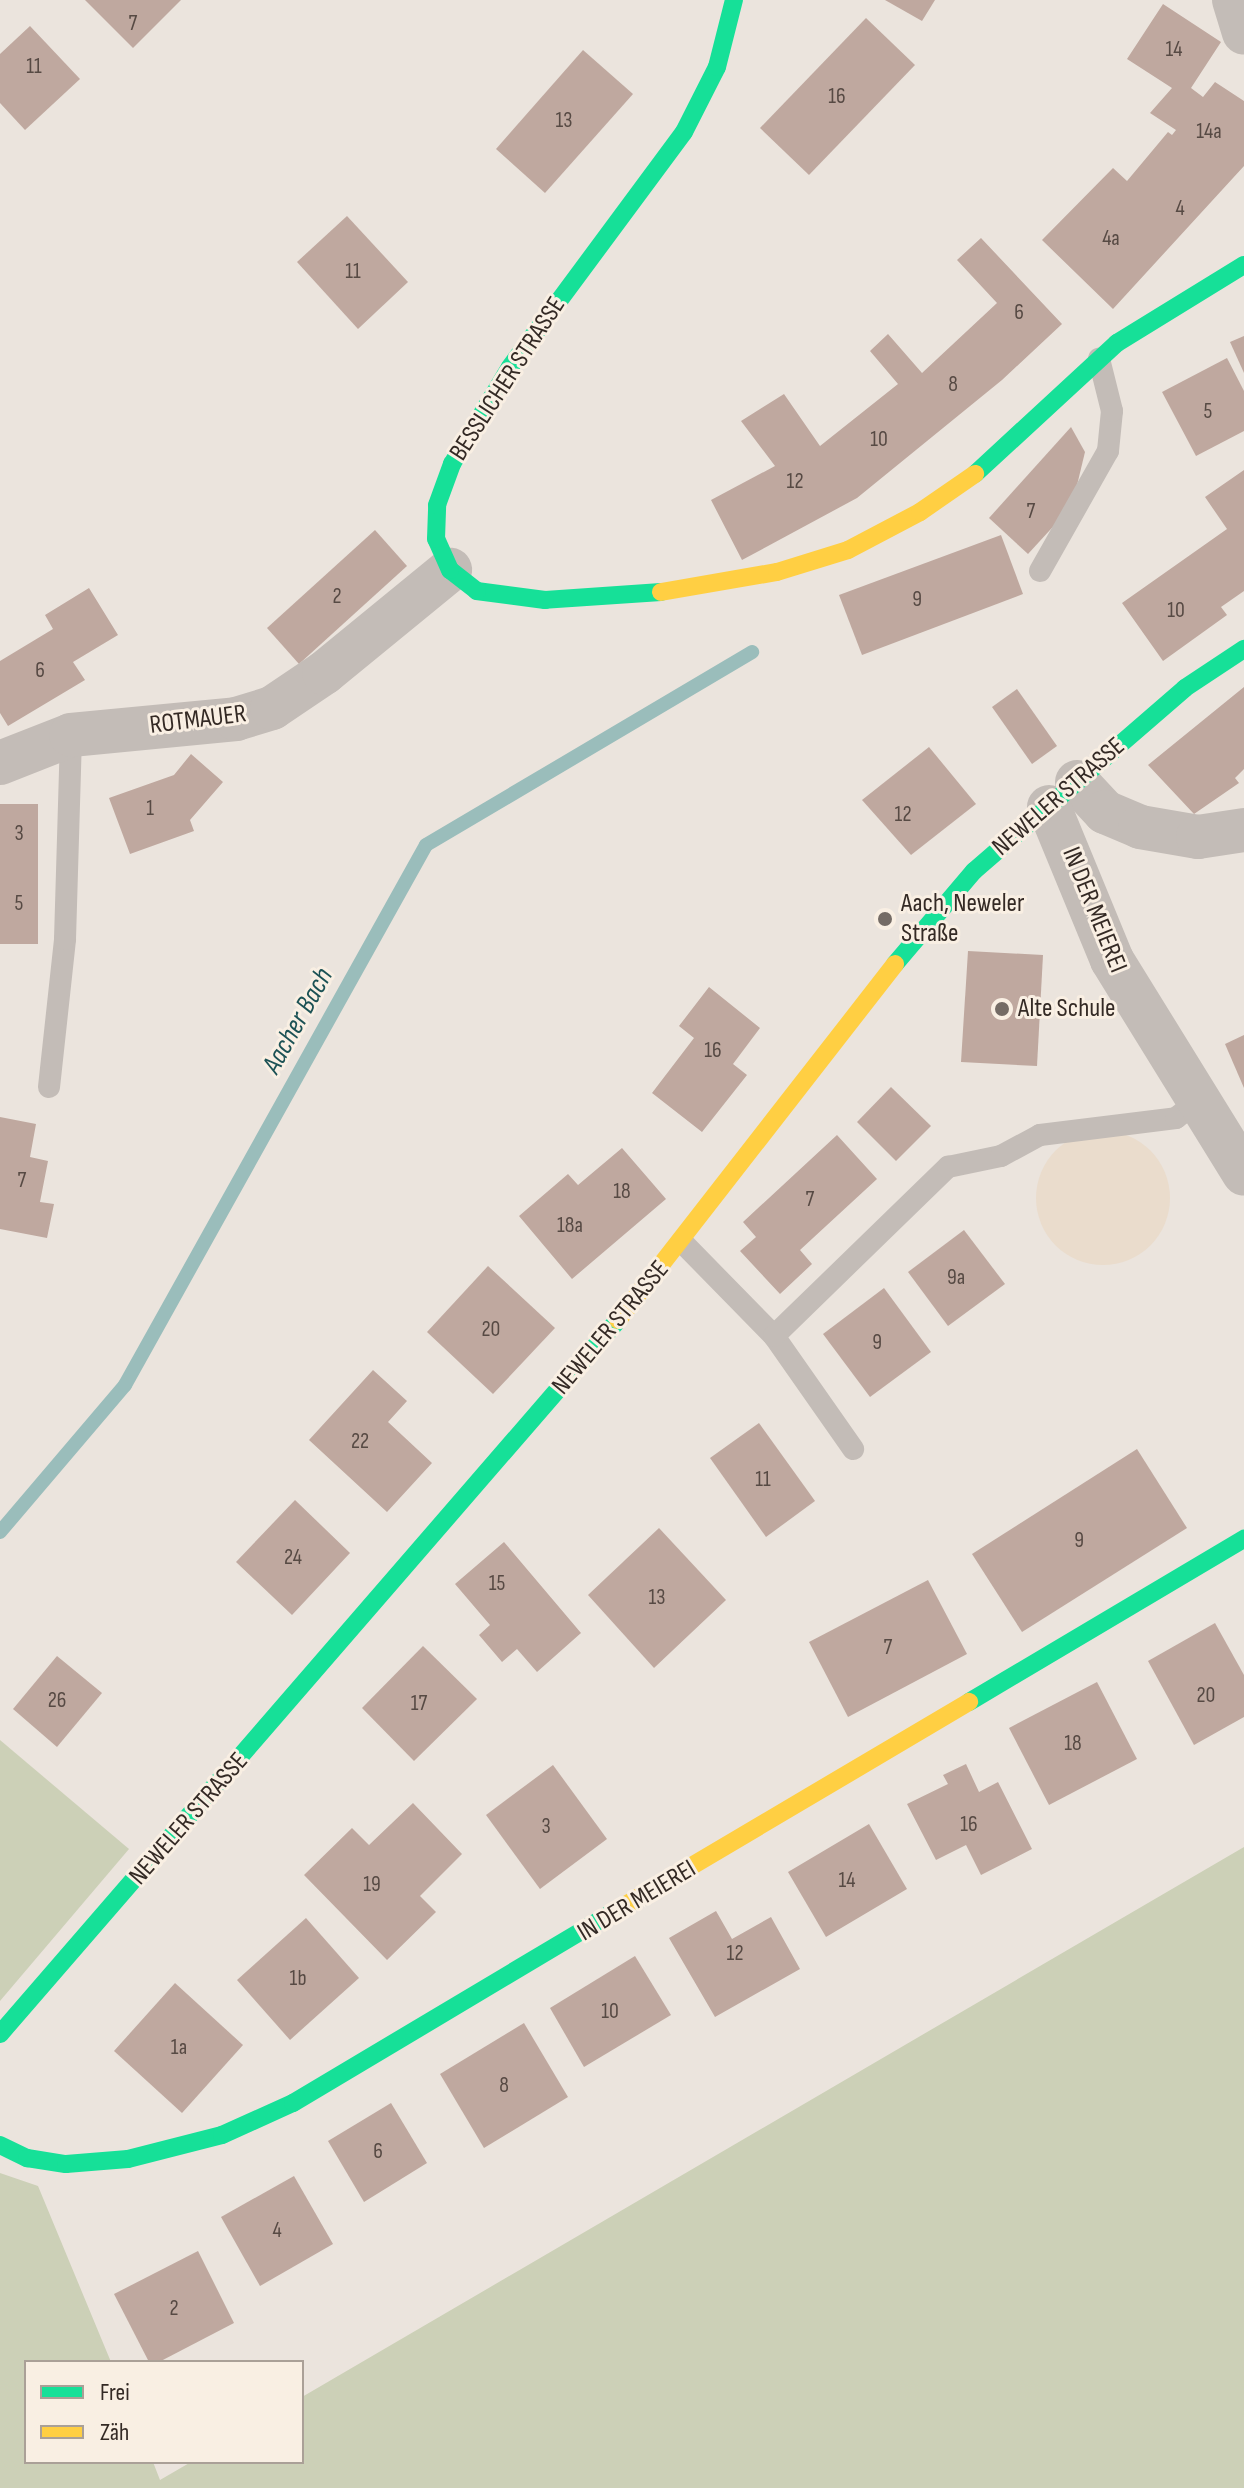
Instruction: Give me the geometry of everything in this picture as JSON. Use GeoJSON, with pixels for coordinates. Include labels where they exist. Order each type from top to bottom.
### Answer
{"type":"FeatureCollection","features":[{"type":"Feature","properties":{"kind":"main road","name":"BESSLICHER STRASSE"},"geometry":{"type":"LineString","coordinates":[[450,570],[436,539],[436,524],[441,488],[452,464],[510,367],[684,132],[717,67],[734,0]]}},
{"type":"Feature","properties":{"kind":"main road"},"geometry":{"type":"LineString","coordinates":[[450,570],[489,595],[545,600],[669,592],[816,561],[895,526],[947,494],[997,458],[1099,359],[1156,315],[1244,265]]}},
{"type":"Feature","properties":{"kind":"main road","name":"NEWELER STRASSE"},"geometry":{"type":"LineString","coordinates":[[0,2034],[430,1543],[682,1242],[928,922],[974,871],[1185,688],[1244,649]]}},
{"type":"Feature","properties":{"kind":"main road","name":"IN DER MEIEREI"},"geometry":{"type":"LineString","coordinates":[[0,2145],[27,2158],[66,2164],[128,2159],[222,2135],[293,2103],[1244,1539]]}},
{"type":"Feature","properties":{"kind":"street"},"geometry":{"type":"LineString","coordinates":[[1234,0],[1244,33]]}},
{"type":"Feature","properties":{"kind":"street","name":"ROTMAUER"},"geometry":{"type":"LineString","coordinates":[[0,763],[71,735],[236,719],[272,708],[324,673],[450,570]]}},
{"type":"Feature","properties":{"kind":"street"},"geometry":{"type":"LineString","coordinates":[[1063,794],[1140,827],[1198,837],[1244,830]]}},
{"type":"Feature","properties":{"kind":"street","name":"IN DER MEIEREI"},"geometry":{"type":"LineString","coordinates":[[1063,794],[1112,960],[1244,1174]]}},
{"type":"Feature","properties":{"kind":"lane"},"geometry":{"type":"LineString","coordinates":[[1040,571],[1108,451],[1112,411],[1099,359]]}},
{"type":"Feature","properties":{"kind":"lane"},"geometry":{"type":"LineString","coordinates":[[49,1087],[65,939],[71,735]]}},
{"type":"Feature","properties":{"kind":"lane"},"geometry":{"type":"LineString","coordinates":[[774,1336],[948,1167],[1001,1156],[1040,1135],[1176,1118],[1199,1100]]}},
{"type":"Feature","properties":{"kind":"lane"},"geometry":{"type":"LineString","coordinates":[[682,1242],[774,1336],[853,1449]]}},
{"type":"Feature","properties":{"kind":"green space"},"geometry":{"type":"Polygon","coordinates":[[[0,1740],[129,1849],[0,2001],[0,1740]]]}},
{"type":"Feature","properties":{"kind":"green space"},"geometry":{"type":"Polygon","coordinates":[[[1244,1847],[1244,2488],[0,2488],[0,2173],[38,2186],[110,2360],[24,2360],[24,2464],[154,2464],[160,2480],[188,2464],[304,2464],[304,2396],[1244,1847]]]}},
{"type":"Feature","properties":{"kind":"shaded area"},"geometry":{"type":"Polygon","coordinates":[[[1103,1131],[1129,1136],[1151,1150],[1165,1172],[1170,1198],[1165,1224],[1151,1246],[1129,1260],[1103,1265],[1077,1260],[1055,1246],[1041,1224],[1036,1198],[1041,1172],[1055,1150],[1077,1136],[1103,1131]]]}},
{"type":"Feature","properties":{"kind":"building"},"geometry":{"type":"Polygon","coordinates":[[[85,0],[181,0],[133,48],[85,0]]]}},
{"type":"Feature","properties":{"kind":"building"},"geometry":{"type":"Polygon","coordinates":[[[885,0],[935,0],[922,21],[885,0]]]}},
{"type":"Feature","properties":{"kind":"building"},"geometry":{"type":"Polygon","coordinates":[[[1163,4],[1221,42],[1191,88],[1203,97],[1215,82],[1244,101],[1244,166],[1113,309],[1042,240],[1113,168],[1127,181],[1168,132],[1172,135],[1176,130],[1150,113],[1172,88],[1127,59],[1163,4]]]}},
{"type":"Feature","properties":{"kind":"building"},"geometry":{"type":"Polygon","coordinates":[[[866,18],[915,65],[809,175],[760,128],[866,18]]]}},
{"type":"Feature","properties":{"kind":"building"},"geometry":{"type":"Polygon","coordinates":[[[30,26],[80,79],[25,130],[0,103],[0,54],[30,26]]]}},
{"type":"Feature","properties":{"kind":"building"},"geometry":{"type":"Polygon","coordinates":[[[583,50],[633,94],[545,193],[496,149],[583,50]]]}},
{"type":"Feature","properties":{"kind":"building"},"geometry":{"type":"Polygon","coordinates":[[[347,216],[408,282],[358,329],[297,262],[347,216]]]}},
{"type":"Feature","properties":{"kind":"building"},"geometry":{"type":"Polygon","coordinates":[[[981,238],[1062,324],[1002,380],[857,498],[742,560],[711,500],[775,466],[741,421],[784,394],[820,446],[898,384],[870,351],[888,334],[922,373],[997,303],[957,260],[981,238]]]}},
{"type":"Feature","properties":{"kind":"building"},"geometry":{"type":"Polygon","coordinates":[[[1244,336],[1244,373],[1230,342],[1244,336]]]}},
{"type":"Feature","properties":{"kind":"building"},"geometry":{"type":"Polygon","coordinates":[[[1227,358],[1244,391],[1244,431],[1196,456],[1162,392],[1227,358]]]}},
{"type":"Feature","properties":{"kind":"building"},"geometry":{"type":"Polygon","coordinates":[[[1071,427],[1085,452],[1072,506],[1028,554],[989,518],[1071,427]]]}},
{"type":"Feature","properties":{"kind":"building"},"geometry":{"type":"Polygon","coordinates":[[[1244,470],[1244,591],[1221,607],[1227,615],[1163,661],[1122,603],[1227,529],[1205,497],[1244,470]]]}},
{"type":"Feature","properties":{"kind":"building"},"geometry":{"type":"Polygon","coordinates":[[[375,530],[407,566],[299,664],[267,628],[375,530]]]}},
{"type":"Feature","properties":{"kind":"building"},"geometry":{"type":"Polygon","coordinates":[[[1001,535],[1023,594],[862,655],[839,595],[1001,535]]]}},
{"type":"Feature","properties":{"kind":"building"},"geometry":{"type":"Polygon","coordinates":[[[89,588],[118,635],[73,662],[85,680],[8,726],[0,713],[0,661],[53,629],[45,615],[89,588]]]}},
{"type":"Feature","properties":{"kind":"building"},"geometry":{"type":"Polygon","coordinates":[[[1244,687],[1244,769],[1235,778],[1239,783],[1194,814],[1148,765],[1244,687]]]}},
{"type":"Feature","properties":{"kind":"building"},"geometry":{"type":"Polygon","coordinates":[[[1017,689],[1057,746],[1032,764],[992,707],[1017,689]]]}},
{"type":"Feature","properties":{"kind":"building"},"geometry":{"type":"Polygon","coordinates":[[[929,747],[976,804],[911,855],[862,800],[929,747]]]}},
{"type":"Feature","properties":{"kind":"building"},"geometry":{"type":"Polygon","coordinates":[[[191,754],[223,782],[190,820],[194,831],[130,854],[109,798],[174,775],[191,754]]]}},
{"type":"Feature","properties":{"kind":"building"},"geometry":{"type":"Polygon","coordinates":[[[0,804],[38,804],[38,944],[0,944],[0,804]]]}},
{"type":"Feature","properties":{"kind":"building","name":"Alte Schule"},"geometry":{"type":"Polygon","coordinates":[[[968,951],[1043,955],[1037,1066],[961,1062],[968,951]]]}},
{"type":"Feature","properties":{"kind":"building"},"geometry":{"type":"Polygon","coordinates":[[[709,987],[760,1028],[733,1064],[747,1075],[702,1132],[652,1093],[694,1038],[679,1026],[709,987]]]}},
{"type":"Feature","properties":{"kind":"building"},"geometry":{"type":"Polygon","coordinates":[[[1244,1035],[1244,1088],[1225,1044],[1244,1035]]]}},
{"type":"Feature","properties":{"kind":"building"},"geometry":{"type":"Polygon","coordinates":[[[891,1087],[931,1126],[896,1161],[857,1122],[891,1087]]]}},
{"type":"Feature","properties":{"kind":"building"},"geometry":{"type":"Polygon","coordinates":[[[0,1117],[36,1124],[30,1157],[48,1161],[40,1202],[54,1204],[47,1238],[0,1229],[0,1117]]]}},
{"type":"Feature","properties":{"kind":"building"},"geometry":{"type":"Polygon","coordinates":[[[837,1135],[877,1179],[800,1250],[812,1264],[780,1294],[740,1251],[756,1237],[743,1222],[837,1135]]]}},
{"type":"Feature","properties":{"kind":"building"},"geometry":{"type":"Polygon","coordinates":[[[622,1148],[666,1199],[572,1279],[519,1216],[568,1174],[578,1185],[622,1148]]]}},
{"type":"Feature","properties":{"kind":"building"},"geometry":{"type":"Polygon","coordinates":[[[964,1230],[1005,1284],[948,1326],[908,1272],[964,1230]]]}},
{"type":"Feature","properties":{"kind":"building"},"geometry":{"type":"Polygon","coordinates":[[[488,1266],[555,1328],[493,1394],[427,1332],[488,1266]]]}},
{"type":"Feature","properties":{"kind":"building"},"geometry":{"type":"Polygon","coordinates":[[[884,1288],[931,1352],[870,1397],[823,1334],[884,1288]]]}},
{"type":"Feature","properties":{"kind":"building"},"geometry":{"type":"Polygon","coordinates":[[[373,1370],[407,1401],[388,1422],[432,1463],[387,1512],[309,1440],[373,1370]]]}},
{"type":"Feature","properties":{"kind":"building"},"geometry":{"type":"Polygon","coordinates":[[[759,1423],[815,1501],[766,1537],[710,1458],[759,1423]]]}},
{"type":"Feature","properties":{"kind":"building"},"geometry":{"type":"Polygon","coordinates":[[[1137,1449],[1187,1528],[1022,1632],[972,1554],[1137,1449]]]}},
{"type":"Feature","properties":{"kind":"building"},"geometry":{"type":"Polygon","coordinates":[[[295,1500],[350,1553],[292,1615],[236,1562],[295,1500]]]}},
{"type":"Feature","properties":{"kind":"building"},"geometry":{"type":"Polygon","coordinates":[[[659,1528],[726,1600],[654,1668],[588,1595],[659,1528]]]}},
{"type":"Feature","properties":{"kind":"building"},"geometry":{"type":"Polygon","coordinates":[[[504,1542],[581,1633],[537,1672],[517,1649],[502,1662],[479,1635],[490,1625],[455,1584],[504,1542]]]}},
{"type":"Feature","properties":{"kind":"building"},"geometry":{"type":"Polygon","coordinates":[[[928,1580],[967,1654],[848,1717],[809,1642],[928,1580]]]}},
{"type":"Feature","properties":{"kind":"building"},"geometry":{"type":"Polygon","coordinates":[[[1215,1623],[1244,1675],[1244,1717],[1194,1745],[1148,1661],[1215,1623]]]}},
{"type":"Feature","properties":{"kind":"building"},"geometry":{"type":"Polygon","coordinates":[[[423,1646],[477,1699],[414,1761],[362,1708],[423,1646]]]}},
{"type":"Feature","properties":{"kind":"building"},"geometry":{"type":"Polygon","coordinates":[[[57,1656],[102,1693],[57,1747],[13,1709],[57,1656]]]}},
{"type":"Feature","properties":{"kind":"building"},"geometry":{"type":"Polygon","coordinates":[[[1097,1682],[1137,1759],[1049,1805],[1009,1728],[1097,1682]]]}},
{"type":"Feature","properties":{"kind":"building"},"geometry":{"type":"Polygon","coordinates":[[[966,1764],[979,1792],[998,1782],[1032,1849],[981,1875],[966,1845],[936,1860],[907,1804],[948,1784],[943,1775],[966,1764]]]}},
{"type":"Feature","properties":{"kind":"building"},"geometry":{"type":"Polygon","coordinates":[[[553,1765],[607,1839],[540,1889],[486,1815],[553,1765]]]}},
{"type":"Feature","properties":{"kind":"building"},"geometry":{"type":"Polygon","coordinates":[[[413,1803],[462,1854],[420,1896],[436,1912],[387,1960],[304,1875],[352,1828],[369,1845],[413,1803]]]}},
{"type":"Feature","properties":{"kind":"building"},"geometry":{"type":"Polygon","coordinates":[[[869,1824],[907,1889],[826,1937],[788,1872],[869,1824]]]}},
{"type":"Feature","properties":{"kind":"building"},"geometry":{"type":"Polygon","coordinates":[[[716,1911],[732,1939],[771,1917],[800,1969],[715,2017],[669,1938],[716,1911]]]}},
{"type":"Feature","properties":{"kind":"building"},"geometry":{"type":"Polygon","coordinates":[[[306,1918],[359,1978],[290,2040],[237,1980],[306,1918]]]}},
{"type":"Feature","properties":{"kind":"building"},"geometry":{"type":"Polygon","coordinates":[[[635,1956],[671,2015],[584,2067],[550,2008],[635,1956]]]}},
{"type":"Feature","properties":{"kind":"building"},"geometry":{"type":"Polygon","coordinates":[[[175,1983],[243,2045],[182,2113],[114,2051],[175,1983]]]}},
{"type":"Feature","properties":{"kind":"building"},"geometry":{"type":"Polygon","coordinates":[[[524,2023],[568,2097],[484,2148],[440,2074],[524,2023]]]}},
{"type":"Feature","properties":{"kind":"building"},"geometry":{"type":"Polygon","coordinates":[[[391,2103],[427,2163],[364,2202],[328,2141],[391,2103]]]}},
{"type":"Feature","properties":{"kind":"building"},"geometry":{"type":"Polygon","coordinates":[[[294,2176],[333,2244],[260,2286],[221,2217],[294,2176]]]}},
{"type":"Feature","properties":{"kind":"building"},"geometry":{"type":"Polygon","coordinates":[[[198,2251],[234,2323],[163,2360],[148,2360],[114,2294],[198,2251]]]}},
{"type":"Feature","properties":{"kind":"waterway","name":"Aacher Bach"},"geometry":{"type":"LineString","coordinates":[[0,1532],[125,1385],[426,845],[752,652]]}},
{"type":"Feature","properties":{"kind":"traffic: fast"},"geometry":{"type":"LineString","coordinates":[[661,592],[545,600],[477,591],[450,570],[436,539],[437,505],[452,464],[510,367],[684,132],[717,67],[734,0]]}},
{"type":"Feature","properties":{"kind":"traffic: fast"},"geometry":{"type":"LineString","coordinates":[[975,474],[1117,343],[1244,265]]}},
{"type":"Feature","properties":{"kind":"traffic: fast"},"geometry":{"type":"LineString","coordinates":[[895,964],[974,871],[1185,688],[1244,649]]}},
{"type":"Feature","properties":{"kind":"traffic: fast"},"geometry":{"type":"LineString","coordinates":[[0,2034],[618,1320]]}},
{"type":"Feature","properties":{"kind":"traffic: fast"},"geometry":{"type":"LineString","coordinates":[[969,1702],[1244,1539]]}},
{"type":"Feature","properties":{"kind":"traffic: fast"},"geometry":{"type":"LineString","coordinates":[[0,2145],[27,2158],[66,2164],[128,2159],[222,2135],[293,2103],[624,1906]]}},
{"type":"Feature","properties":{"kind":"traffic: slow"},"geometry":{"type":"LineString","coordinates":[[661,592],[777,572],[848,550],[920,512],[975,474]]}},
{"type":"Feature","properties":{"kind":"traffic: slow"},"geometry":{"type":"LineString","coordinates":[[618,1320],[895,964]]}},
{"type":"Feature","properties":{"kind":"traffic: slow"},"geometry":{"type":"LineString","coordinates":[[624,1906],[969,1702]]}},
{"type":"Feature","properties":{"kind":"place","name":"Aach, Neweler Straße"},"geometry":{"type":"Point","coordinates":[885,919]}},
{"type":"Feature","properties":{"kind":"place","name":"Alte Schule"},"geometry":{"type":"Point","coordinates":[1002,1009]}}]}
